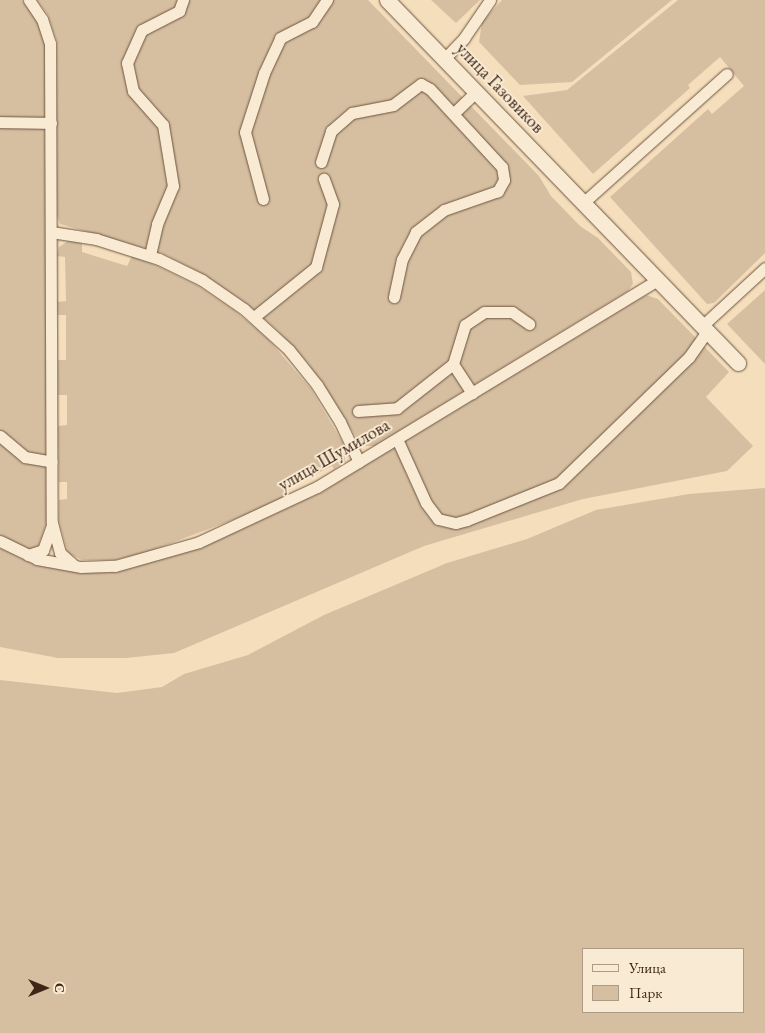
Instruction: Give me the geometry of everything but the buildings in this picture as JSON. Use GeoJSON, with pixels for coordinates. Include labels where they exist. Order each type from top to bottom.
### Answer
{"type":"FeatureCollection","features":[{"type":"Feature","properties":{"kind":"street"},"geometry":{"type":"LineString","coordinates":[[29,0],[42,18],[50,43],[52,523],[59,548],[66,561],[81,567]]}},
{"type":"Feature","properties":{"kind":"street"},"geometry":{"type":"LineString","coordinates":[[150,255],[157,224],[173,186],[164,126],[132,91],[127,63],[142,30],[179,11],[183,0]]}},
{"type":"Feature","properties":{"kind":"street"},"geometry":{"type":"LineString","coordinates":[[263,199],[245,132],[264,73],[280,38],[312,22],[327,0]]}},
{"type":"Feature","properties":{"kind":"street","name":"улица Газовиков"},"geometry":{"type":"LineString","coordinates":[[387,0],[738,363]]}},
{"type":"Feature","properties":{"kind":"street"},"geometry":{"type":"LineString","coordinates":[[445,58],[464,38],[490,0]]}},
{"type":"Feature","properties":{"kind":"street"},"geometry":{"type":"LineString","coordinates":[[584,203],[727,74]]}},
{"type":"Feature","properties":{"kind":"street"},"geometry":{"type":"LineString","coordinates":[[321,162],[331,131],[352,112],[393,105],[418,85],[428,86],[500,163],[504,175],[503,184],[494,194],[444,210],[416,232],[402,258],[394,297]]}},
{"type":"Feature","properties":{"kind":"street"},"geometry":{"type":"LineString","coordinates":[[454,113],[477,91]]}},
{"type":"Feature","properties":{"kind":"street"},"geometry":{"type":"LineString","coordinates":[[0,122],[50,123]]}},
{"type":"Feature","properties":{"kind":"street"},"geometry":{"type":"LineString","coordinates":[[254,317],[316,267],[333,204],[324,179]]}},
{"type":"Feature","properties":{"kind":"street"},"geometry":{"type":"LineString","coordinates":[[51,232],[96,239],[150,255],[202,280],[254,317],[288,350],[317,384],[340,422],[360,462]]}},
{"type":"Feature","properties":{"kind":"street"},"geometry":{"type":"LineString","coordinates":[[397,439],[426,503],[438,519],[456,523],[467,520],[559,484],[689,357],[705,328],[765,268]]}},
{"type":"Feature","properties":{"kind":"street","name":"улица Шумилова"},"geometry":{"type":"LineString","coordinates":[[0,541],[27,555],[51,563],[81,567],[115,566],[199,542],[317,487],[657,280]]}},
{"type":"Feature","properties":{"kind":"street"},"geometry":{"type":"LineString","coordinates":[[358,412],[397,408],[453,364],[465,325],[484,312],[512,312],[530,324]]}},
{"type":"Feature","properties":{"kind":"street"},"geometry":{"type":"LineString","coordinates":[[453,364],[472,394]]}},
{"type":"Feature","properties":{"kind":"street"},"geometry":{"type":"LineString","coordinates":[[0,436],[25,457],[52,462]]}},
{"type":"Feature","properties":{"kind":"street"},"geometry":{"type":"LineString","coordinates":[[27,555],[37,554],[44,547],[52,523]]}},
{"type":"Feature","properties":{"kind":"street"},"geometry":{"type":"LineString","coordinates":[[44,547],[51,563]]}},
{"type":"Feature","properties":{"kind":"street"},"geometry":{"type":"LineString","coordinates":[[51,563],[59,548]]}},
{"type":"Feature","properties":{"kind":"green space"},"geometry":{"type":"Polygon","coordinates":[[[0,0],[22,0],[37,21],[45,44],[47,522],[38,547],[29,550],[0,535],[0,0]]]}},
{"type":"Feature","properties":{"kind":"green space"},"geometry":{"type":"Polygon","coordinates":[[[37,0],[368,0],[539,176],[551,196],[580,226],[598,238],[631,272],[633,284],[628,291],[374,446],[362,446],[308,363],[277,330],[247,304],[205,275],[162,253],[60,224],[57,215],[57,42],[48,15],[37,0]]]}},
{"type":"Feature","properties":{"kind":"green space"},"geometry":{"type":"Polygon","coordinates":[[[431,0],[480,0],[456,23],[431,0]]]}},
{"type":"Feature","properties":{"kind":"green space"},"geometry":{"type":"Polygon","coordinates":[[[502,0],[672,0],[572,82],[520,85],[479,42],[482,22],[502,0]]]}},
{"type":"Feature","properties":{"kind":"green space"},"geometry":{"type":"Polygon","coordinates":[[[678,0],[765,0],[765,253],[714,303],[707,304],[610,197],[708,109],[712,114],[744,86],[720,57],[688,85],[690,88],[593,174],[523,96],[567,90],[678,0]]]}},
{"type":"Feature","properties":{"kind":"green space"},"geometry":{"type":"Polygon","coordinates":[[[68,241],[82,243],[82,252],[127,266],[132,256],[157,266],[198,286],[235,311],[268,339],[311,389],[344,445],[345,461],[334,469],[332,466],[286,489],[289,495],[256,511],[145,553],[115,560],[82,560],[68,553],[59,522],[59,500],[67,499],[67,482],[59,482],[58,426],[67,425],[67,395],[58,395],[58,360],[66,360],[66,315],[58,315],[57,302],[66,301],[65,257],[57,256],[59,247],[68,241]]]}},
{"type":"Feature","properties":{"kind":"green space"},"geometry":{"type":"Polygon","coordinates":[[[765,290],[765,364],[727,324],[765,290]]]}},
{"type":"Feature","properties":{"kind":"green space"},"geometry":{"type":"Polygon","coordinates":[[[646,295],[658,299],[729,372],[706,397],[753,446],[727,471],[583,499],[424,546],[174,653],[126,658],[58,658],[0,647],[0,548],[35,565],[81,573],[116,572],[201,547],[320,493],[646,295]]]}},
{"type":"Feature","properties":{"kind":"green space"},"geometry":{"type":"Polygon","coordinates":[[[765,488],[765,1033],[0,1033],[0,680],[117,693],[162,687],[184,674],[248,655],[324,615],[447,563],[527,539],[596,510],[689,494],[765,488]]]}}]}
